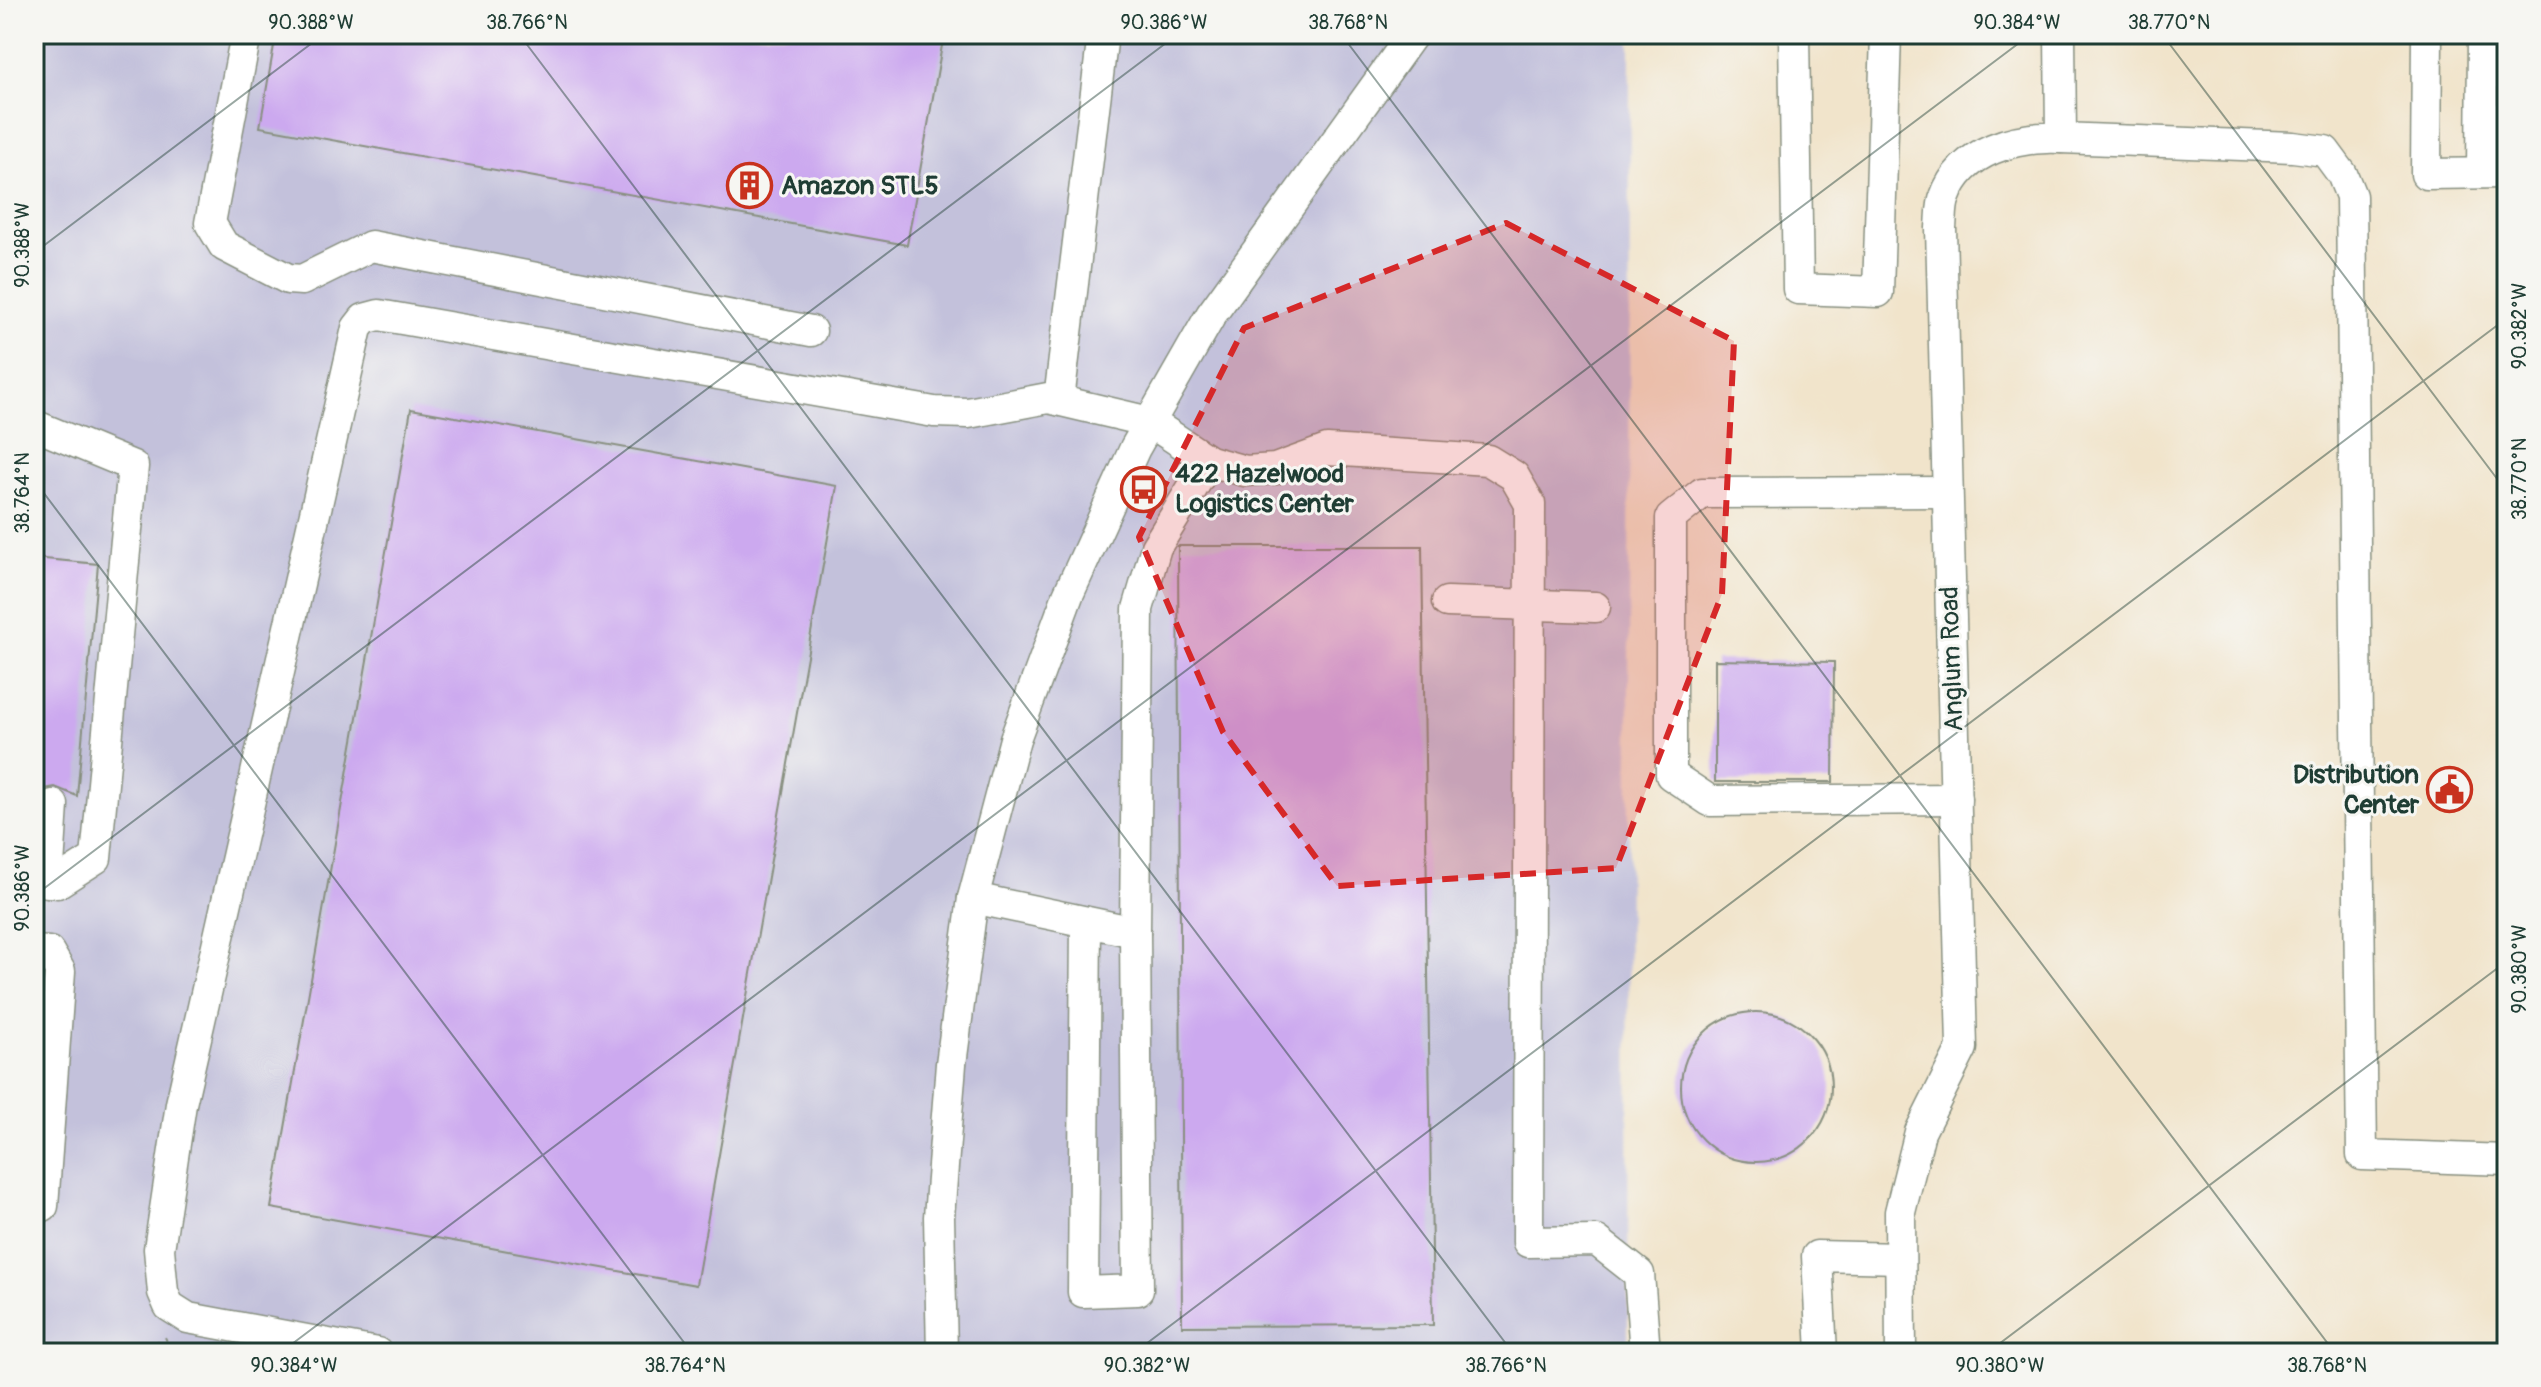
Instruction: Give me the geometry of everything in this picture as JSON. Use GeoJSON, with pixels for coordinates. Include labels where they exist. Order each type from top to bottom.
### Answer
{"type":"FeatureCollection","features":[{"type":"Feature","properties":{"kind":"street"},"geometry":{"type":"LineString","coordinates":[[246,34],[210,223],[224,246],[288,279],[302,280],[371,246],[811,331]]}},
{"type":"Feature","properties":{"kind":"street"},"geometry":{"type":"LineString","coordinates":[[1059,400],[1103,34]]}},
{"type":"Feature","properties":{"kind":"street"},"geometry":{"type":"LineString","coordinates":[[942,1353],[939,1217],[951,1064],[973,898],[1015,739],[1063,610],[1150,422],[1211,315],[1413,34]]}},
{"type":"Feature","properties":{"kind":"street"},"geometry":{"type":"LineString","coordinates":[[1794,34],[1798,289],[1878,292],[1886,34]]}},
{"type":"Feature","properties":{"kind":"street"},"geometry":{"type":"LineString","coordinates":[[2060,34],[2061,138]]}},
{"type":"Feature","properties":{"kind":"street"},"geometry":{"type":"LineString","coordinates":[[2427,34],[2426,174],[2495,173],[2483,34]]}},
{"type":"Feature","properties":{"kind":"street","name":"Anglum Road"},"geometry":{"type":"LineString","coordinates":[[1901,1353],[1900,1212],[1920,1132],[1962,1048],[1941,228],[1944,197],[1956,176],[1980,155],[2003,143],[2061,138],[2293,147],[2325,151],[2342,174],[2351,196],[2362,1155],[2507,1160]]}},
{"type":"Feature","properties":{"kind":"street"},"geometry":{"type":"LineString","coordinates":[[377,1353],[188,1318],[169,1306],[163,1292],[159,1249],[181,1104],[357,328],[364,319],[379,315],[934,412],[968,413],[1048,398],[1150,422],[1209,461],[1245,471],[1275,469],[1327,450],[1488,460],[1514,476],[1530,504],[1528,1242],[1597,1241],[1639,1274],[1645,1353]]}},
{"type":"Feature","properties":{"kind":"street"},"geometry":{"type":"LineString","coordinates":[[34,425],[133,466],[96,858],[57,883],[41,881],[53,805]]}},
{"type":"Feature","properties":{"kind":"street"},"geometry":{"type":"LineString","coordinates":[[1086,922],[1083,1292],[1138,1290],[1135,932],[1138,609],[1156,547],[1209,461]]}},
{"type":"Feature","properties":{"kind":"street"},"geometry":{"type":"LineString","coordinates":[[1947,492],[1702,493],[1671,518],[1671,775],[1710,801],[1956,799]]}},
{"type":"Feature","properties":{"kind":"street"},"geometry":{"type":"LineString","coordinates":[[1447,602],[1595,607]]}},
{"type":"Feature","properties":{"kind":"street"},"geometry":{"type":"LineString","coordinates":[[973,898],[1135,932]]}},
{"type":"Feature","properties":{"kind":"street"},"geometry":{"type":"LineString","coordinates":[[34,951],[49,952],[60,971],[43,1206]]}},
{"type":"Feature","properties":{"kind":"street"},"geometry":{"type":"LineString","coordinates":[[1822,1353],[1817,1256],[1900,1258]]}},
{"type":"Feature","properties":{"kind":"path"},"geometry":{"type":"LineString","coordinates":[[136,1353],[177,1334],[188,1318]]}},
{"type":"Feature","properties":{"kind":"highlighted area"},"geometry":{"type":"Polygon","coordinates":[[[1506,223],[1734,341],[1722,594],[1616,868],[1337,886],[1223,732],[1139,537],[1244,328],[1506,223]]]}},
{"type":"Feature","properties":{"kind":"shaded area"},"geometry":{"type":"Polygon","coordinates":[[[34,34],[1630,34],[1628,1353],[34,1353],[34,34]]]}},
{"type":"Feature","properties":{"kind":"building","name":"Amazon STL5"},"geometry":{"type":"Polygon","coordinates":[[[276,34],[944,34],[907,245],[260,127],[276,34]]]}},
{"type":"Feature","properties":{"kind":"building"},"geometry":{"type":"Polygon","coordinates":[[[411,409],[837,486],[696,1285],[271,1208],[411,409]]]}},
{"type":"Feature","properties":{"kind":"building"},"geometry":{"type":"Polygon","coordinates":[[[1178,546],[1422,546],[1433,1325],[1182,1326],[1178,546]]]}},
{"type":"Feature","properties":{"kind":"building"},"geometry":{"type":"Polygon","coordinates":[[[34,558],[98,564],[77,796],[55,787],[34,791],[34,558]]]}},
{"type":"Feature","properties":{"kind":"building"},"geometry":{"type":"Polygon","coordinates":[[[1715,660],[1834,662],[1833,782],[1715,782],[1715,660]]]}},
{"type":"Feature","properties":{"kind":"building"},"geometry":{"type":"Polygon","coordinates":[[[1756,1012],[1785,1018],[1809,1034],[1825,1058],[1831,1087],[1825,1116],[1809,1140],[1785,1156],[1756,1162],[1727,1156],[1703,1140],[1687,1116],[1681,1087],[1687,1058],[1703,1034],[1727,1018],[1756,1012]]]}},
{"type":"Feature","properties":{"kind":"place","name":"Amazon STL5"},"geometry":{"type":"Point","coordinates":[750,186]}},
{"type":"Feature","properties":{"kind":"place","name":"422 Hazelwood Logistics Center"},"geometry":{"type":"Point","coordinates":[1144,489]}},
{"type":"Feature","properties":{"kind":"place","name":"Distribution Center"},"geometry":{"type":"Point","coordinates":[2450,790]}}]}
